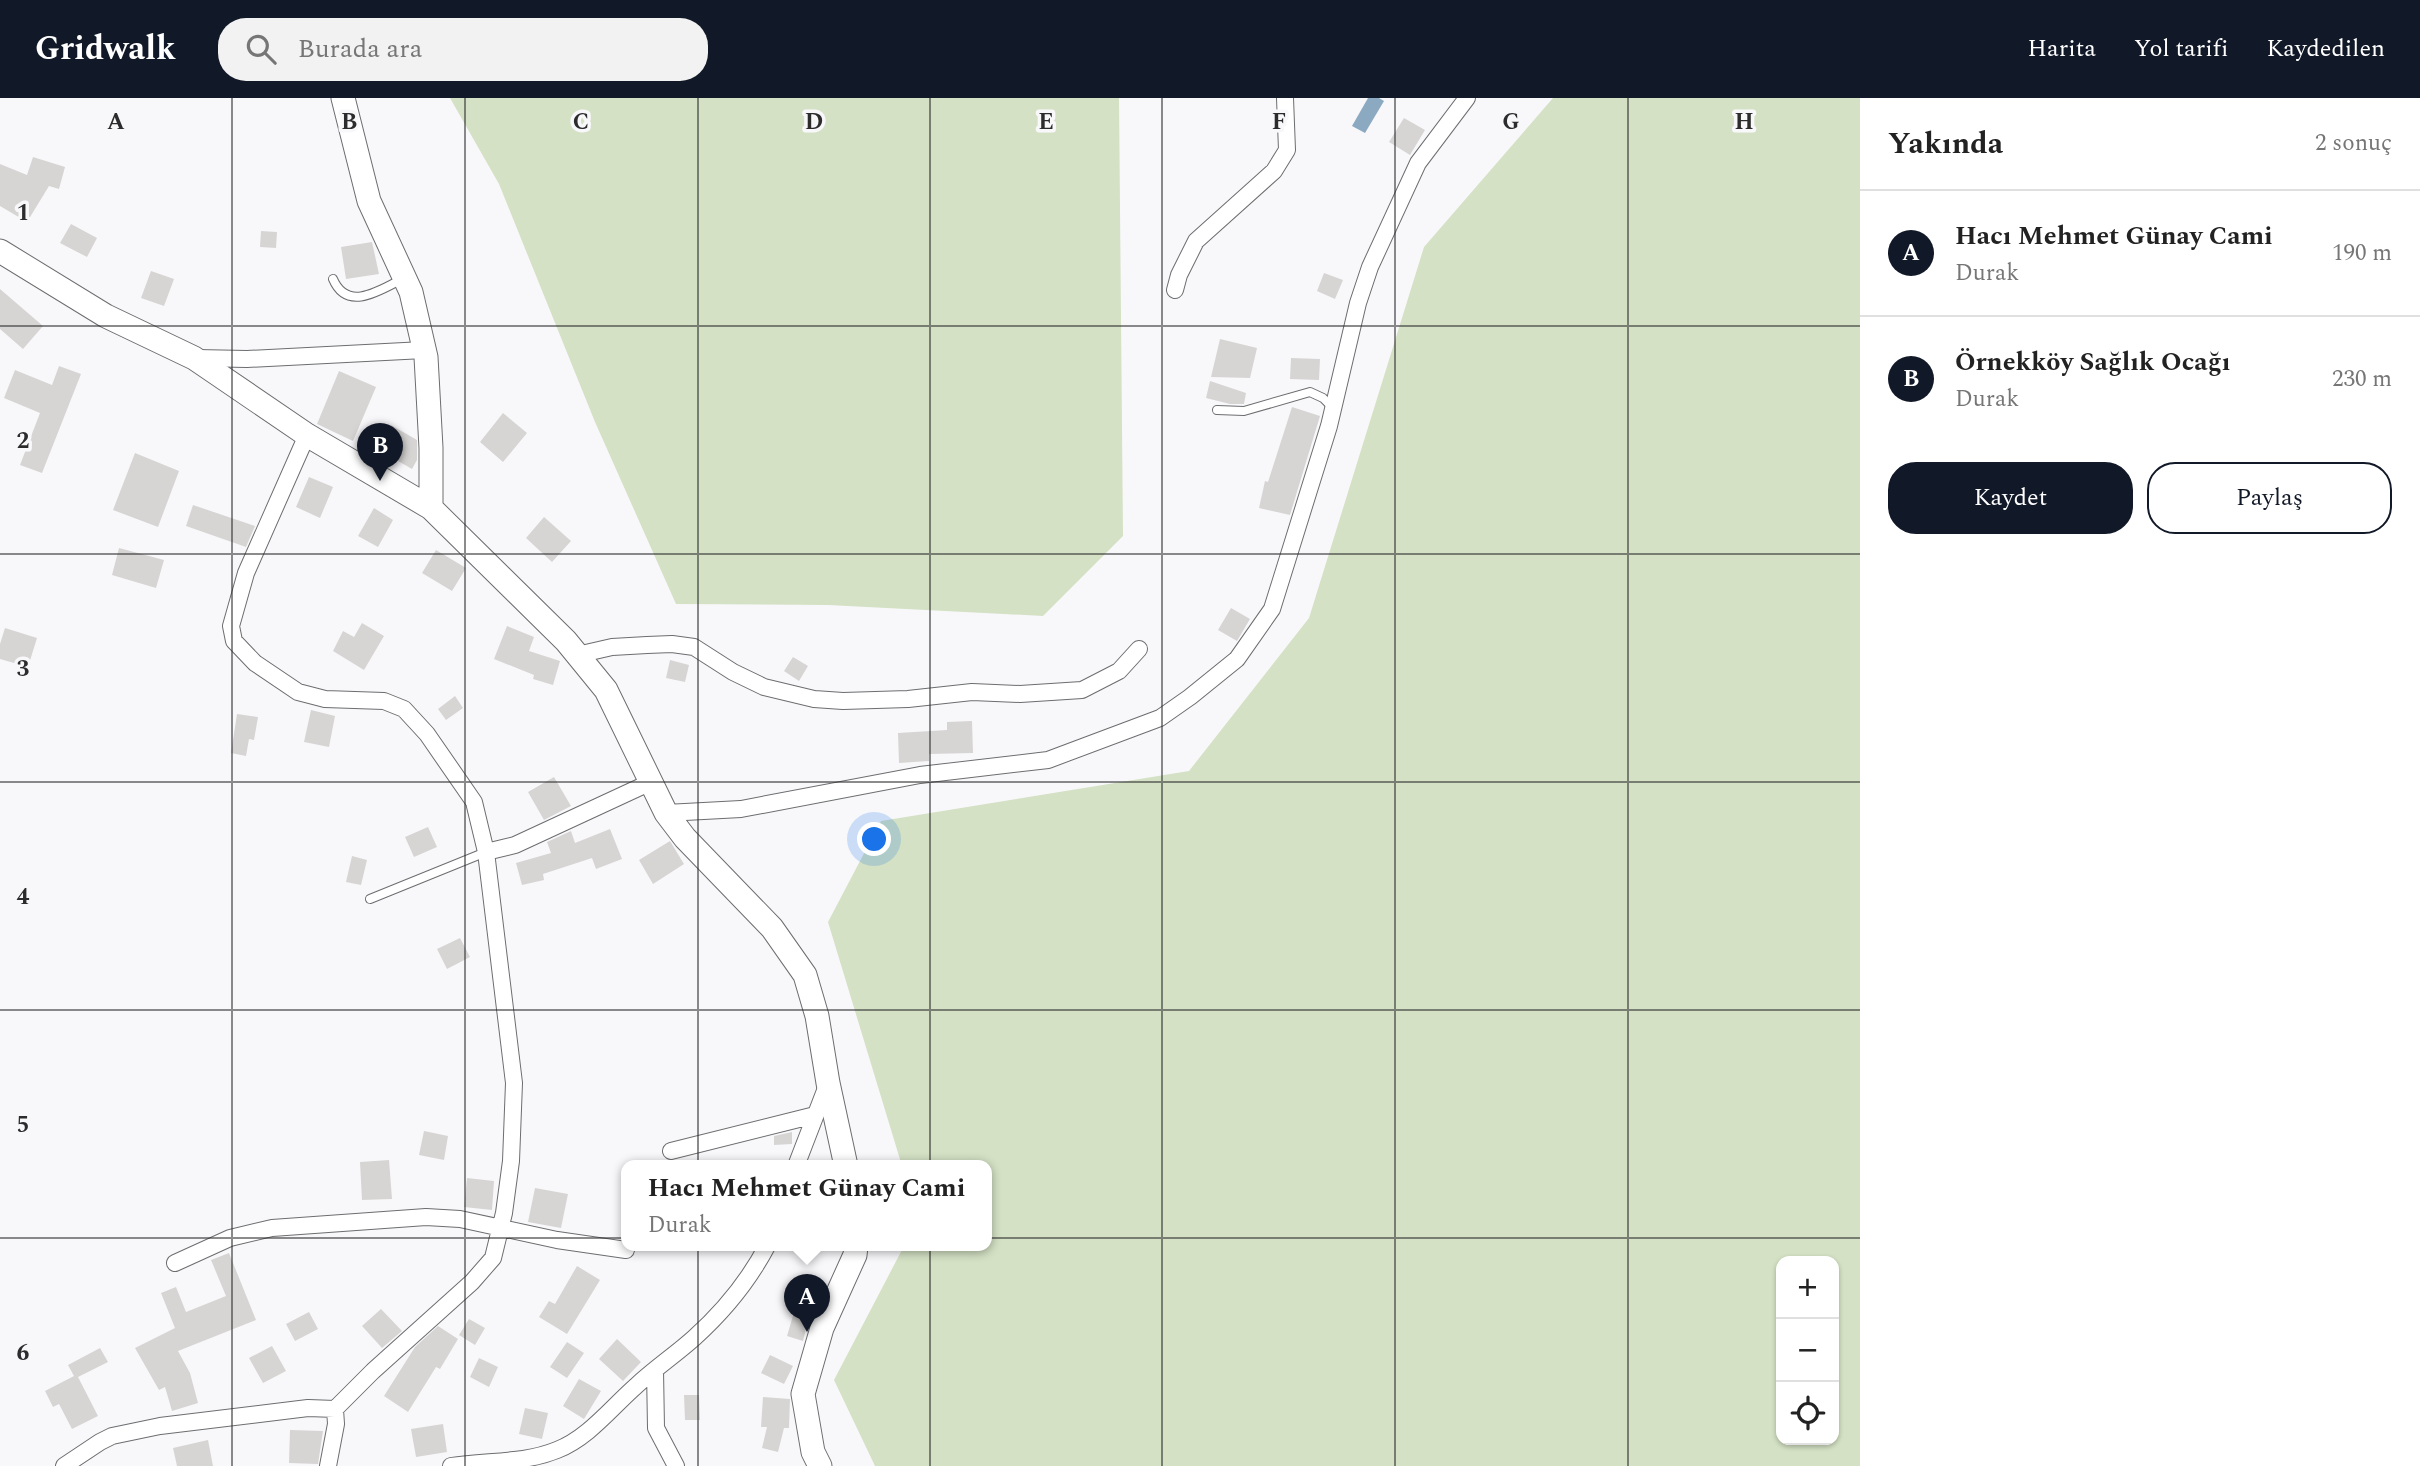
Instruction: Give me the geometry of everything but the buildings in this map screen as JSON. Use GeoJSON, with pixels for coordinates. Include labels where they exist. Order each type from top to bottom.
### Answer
{"type":"FeatureCollection","features":[{"type":"Feature","properties":{"kind":"street"},"geometry":{"type":"LineString","coordinates":[[343,98],[369,201],[411,292],[424,350],[431,448],[431,508]]}},
{"type":"Feature","properties":{"kind":"street"},"geometry":{"type":"LineString","coordinates":[[1175,290],[1179,275],[1196,241],[1274,171],[1287,150],[1285,98]]}},
{"type":"Feature","properties":{"kind":"street"},"geometry":{"type":"LineString","coordinates":[[666,813],[741,809],[920,775],[1048,760],[1160,718],[1237,659],[1272,609],[1333,408],[1357,303],[1370,267],[1418,163],[1467,98]]}},
{"type":"Feature","properties":{"kind":"street"},"geometry":{"type":"LineString","coordinates":[[0,251],[107,316],[194,358],[307,435],[431,508],[577,654],[606,690],[666,813],[685,838],[772,928],[805,975],[817,1016],[845,1160]]}},
{"type":"Feature","properties":{"kind":"street"},"geometry":{"type":"LineString","coordinates":[[194,358],[247,359],[424,350]]}},
{"type":"Feature","properties":{"kind":"street"},"geometry":{"type":"LineString","coordinates":[[64,1466],[112,1436],[160,1426],[308,1408],[335,1409],[472,1282],[493,1258],[512,1161],[514,1083],[486,852],[474,802],[427,734],[404,709],[384,701],[325,699],[298,692],[255,663],[234,641],[231,626],[246,573],[307,435]]}},
{"type":"Feature","properties":{"kind":"street"},"geometry":{"type":"LineString","coordinates":[[577,654],[624,646],[672,644],[694,647],[733,672],[764,687],[800,697],[843,701],[908,699],[972,692],[1020,694],[1082,690],[1119,671],[1139,649]]}},
{"type":"Feature","properties":{"kind":"street"},"geometry":{"type":"LineString","coordinates":[[486,852],[515,845],[651,782]]}},
{"type":"Feature","properties":{"kind":"street"},"geometry":{"type":"LineString","coordinates":[[798,1160],[828,1083]]}},
{"type":"Feature","properties":{"kind":"street"},"geometry":{"type":"LineString","coordinates":[[671,1151],[814,1115]]}},
{"type":"Feature","properties":{"kind":"street"},"geometry":{"type":"LineString","coordinates":[[175,1263],[230,1238],[272,1228],[426,1217],[460,1219],[557,1240],[621,1249]]}},
{"type":"Feature","properties":{"kind":"street"},"geometry":{"type":"LineString","coordinates":[[451,1466],[538,1461],[591,1429],[655,1370],[695,1338],[730,1303],[753,1273],[764,1251]]}},
{"type":"Feature","properties":{"kind":"street"},"geometry":{"type":"LineString","coordinates":[[820,1466],[814,1452],[803,1394],[822,1328],[855,1251]]}},
{"type":"Feature","properties":{"kind":"street"},"geometry":{"type":"LineString","coordinates":[[655,1370],[656,1428],[676,1466]]}},
{"type":"Feature","properties":{"kind":"street"},"geometry":{"type":"LineString","coordinates":[[328,1466],[336,1424],[335,1409]]}},
{"type":"Feature","properties":{"kind":"lane"},"geometry":{"type":"LineString","coordinates":[[333,279],[338,290],[349,297],[360,296],[405,278]]}},
{"type":"Feature","properties":{"kind":"lane"},"geometry":{"type":"LineString","coordinates":[[1217,410],[1244,411],[1310,392],[1323,398],[1333,408]]}},
{"type":"Feature","properties":{"kind":"lane"},"geometry":{"type":"LineString","coordinates":[[370,899],[486,852]]}},
{"type":"Feature","properties":{"kind":"green space"},"geometry":{"type":"Polygon","coordinates":[[[450,98],[1119,98],[1123,536],[1043,616],[828,605],[676,604],[595,422],[499,184],[450,98]]]}},
{"type":"Feature","properties":{"kind":"green space"},"geometry":{"type":"Polygon","coordinates":[[[1553,98],[1860,98],[1860,1466],[875,1466],[834,1380],[901,1251],[992,1251],[992,1160],[900,1160],[828,922],[881,821],[1189,771],[1309,618],[1424,247],[1553,98]]]}},
{"type":"Feature","properties":{"kind":"water"},"geometry":{"type":"Polygon","coordinates":[[[1368,98],[1384,101],[1365,133],[1352,126],[1368,98]]]}},
{"type":"Feature","properties":{"kind":"place","name":"Örnekköy Sağlık Ocağı"},"geometry":{"type":"Point","coordinates":[380,481]}},
{"type":"Feature","properties":{"kind":"place","name":"Hacı Mehmet Günay Cami"},"geometry":{"type":"Point","coordinates":[807,1332]}}]}
